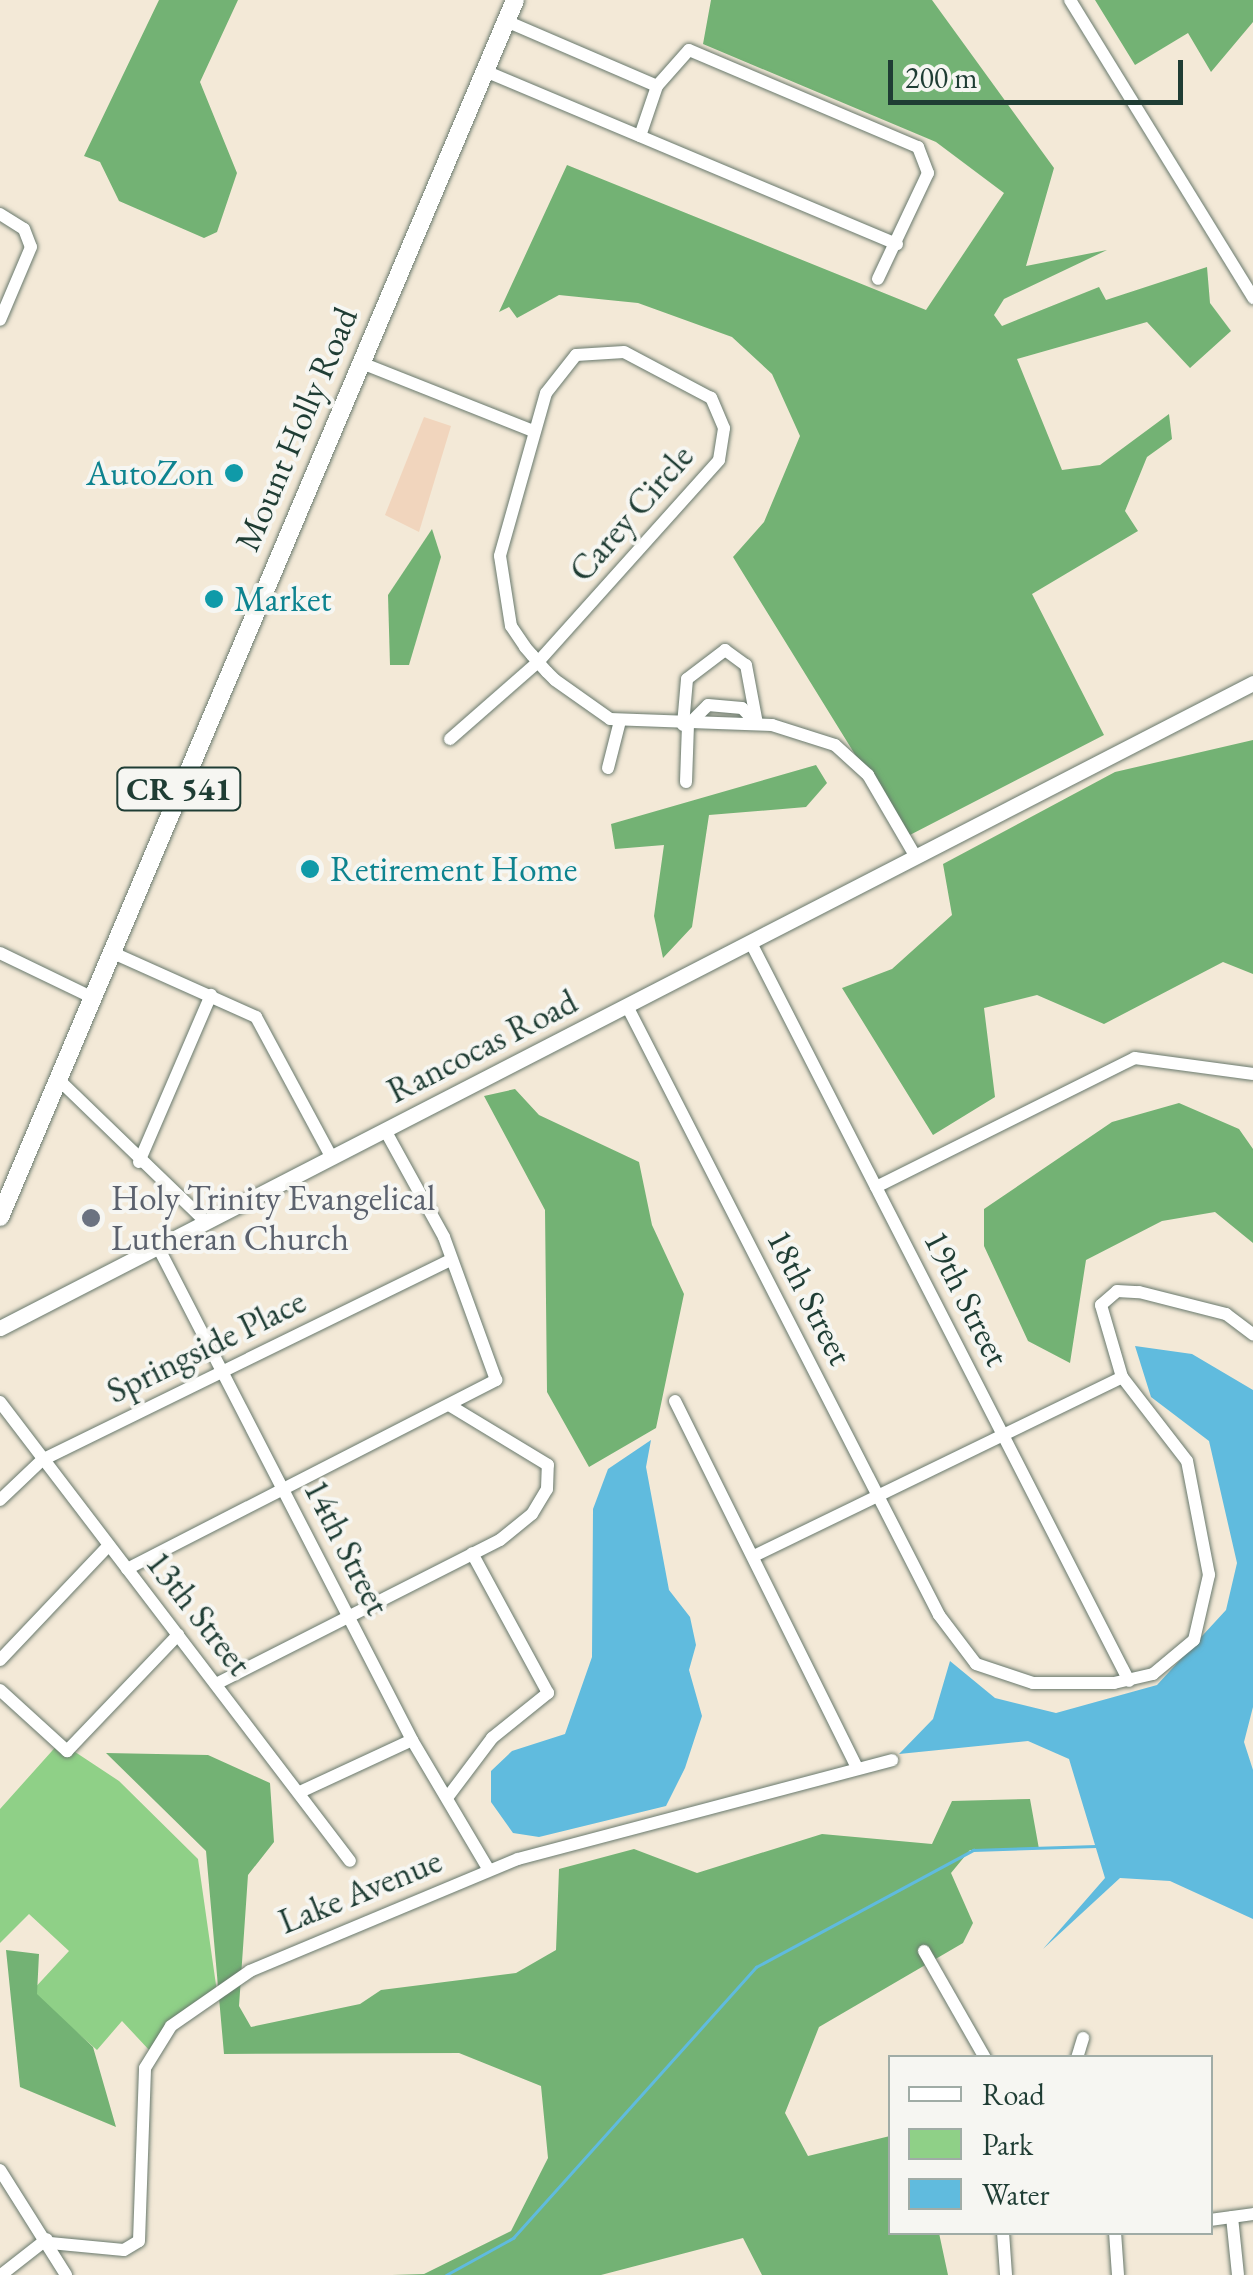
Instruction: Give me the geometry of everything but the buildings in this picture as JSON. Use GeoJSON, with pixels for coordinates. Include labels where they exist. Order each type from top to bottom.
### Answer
{"type":"FeatureCollection","features":[{"type":"Feature","properties":{"kind":"highway","name":"Mount Holly Road"},"geometry":{"type":"LineString","coordinates":[[0,1217],[515,0]]}},
{"type":"Feature","properties":{"kind":"main road","name":"Rancocas Road"},"geometry":{"type":"LineString","coordinates":[[0,1328],[1253,683]]}},
{"type":"Feature","properties":{"kind":"street"},"geometry":{"type":"LineString","coordinates":[[1070,0],[1253,298]]}},
{"type":"Feature","properties":{"kind":"street"},"geometry":{"type":"LineString","coordinates":[[506,21],[657,86]]}},
{"type":"Feature","properties":{"kind":"street"},"geometry":{"type":"LineString","coordinates":[[640,136],[657,86],[689,50],[918,147],[928,173],[878,279]]}},
{"type":"Feature","properties":{"kind":"street"},"geometry":{"type":"LineString","coordinates":[[485,71],[897,244]]}},
{"type":"Feature","properties":{"kind":"street"},"geometry":{"type":"LineString","coordinates":[[0,214],[24,229],[31,247],[0,320]]}},
{"type":"Feature","properties":{"kind":"street","name":"Carey Circle"},"geometry":{"type":"LineString","coordinates":[[538,662],[693,498],[725,438],[716,408],[694,384],[608,350],[563,365],[533,431],[513,500],[501,592],[511,626],[538,662],[581,702],[620,721]]}},
{"type":"Feature","properties":{"kind":"street"},"geometry":{"type":"LineString","coordinates":[[359,362],[533,431]]}},
{"type":"Feature","properties":{"kind":"street"},"geometry":{"type":"LineString","coordinates":[[686,782],[687,679],[725,650],[746,665],[758,724]]}},
{"type":"Feature","properties":{"kind":"street"},"geometry":{"type":"LineString","coordinates":[[450,739],[538,662]]}},
{"type":"Feature","properties":{"kind":"street"},"geometry":{"type":"LineString","coordinates":[[608,768],[620,721],[758,724],[806,732],[848,753],[916,857]]}},
{"type":"Feature","properties":{"kind":"street","name":"19th Street"},"geometry":{"type":"LineString","coordinates":[[751,943],[1129,1680]]}},
{"type":"Feature","properties":{"kind":"street"},"geometry":{"type":"LineString","coordinates":[[111,952],[211,995],[261,1023],[332,1158]]}},
{"type":"Feature","properties":{"kind":"street"},"geometry":{"type":"LineString","coordinates":[[0,953],[91,998]]}},
{"type":"Feature","properties":{"kind":"street"},"geometry":{"type":"LineString","coordinates":[[139,1162],[211,995]]}},
{"type":"Feature","properties":{"kind":"street","name":"18th Street"},"geometry":{"type":"LineString","coordinates":[[627,1006],[962,1653],[1008,1679],[1129,1680]]}},
{"type":"Feature","properties":{"kind":"street"},"geometry":{"type":"LineString","coordinates":[[876,1187],[1136,1058],[1253,1074]]}},
{"type":"Feature","properties":{"kind":"street"},"geometry":{"type":"LineString","coordinates":[[58,1078],[139,1162],[206,1222]]}},
{"type":"Feature","properties":{"kind":"street"},"geometry":{"type":"LineString","coordinates":[[127,1570],[496,1380],[450,1260],[385,1130]]}},
{"type":"Feature","properties":{"kind":"street","name":"14th Street"},"geometry":{"type":"LineString","coordinates":[[158,1247],[412,1740],[489,1870]]}},
{"type":"Feature","properties":{"kind":"street","name":"Springside Place"},"geometry":{"type":"LineString","coordinates":[[0,1500],[42,1460],[450,1260]]}},
{"type":"Feature","properties":{"kind":"street"},"geometry":{"type":"LineString","coordinates":[[1129,1680],[1188,1648],[1210,1598],[1187,1461],[1122,1376],[1100,1316],[1117,1291],[1215,1311],[1253,1334]]}},
{"type":"Feature","properties":{"kind":"street"},"geometry":{"type":"LineString","coordinates":[[756,1555],[1122,1376]]}},
{"type":"Feature","properties":{"kind":"street"},"geometry":{"type":"LineString","coordinates":[[675,1400],[756,1555],[857,1767]]}},
{"type":"Feature","properties":{"kind":"street","name":"13th Street"},"geometry":{"type":"LineString","coordinates":[[0,1402],[350,1861]]}},
{"type":"Feature","properties":{"kind":"street"},"geometry":{"type":"LineString","coordinates":[[216,1684],[525,1522],[551,1472],[492,1424],[449,1406]]}},
{"type":"Feature","properties":{"kind":"street"},"geometry":{"type":"LineString","coordinates":[[0,1660],[109,1545]]}},
{"type":"Feature","properties":{"kind":"street"},"geometry":{"type":"LineString","coordinates":[[447,1798],[492,1738],[548,1693],[472,1553]]}},
{"type":"Feature","properties":{"kind":"street"},"geometry":{"type":"LineString","coordinates":[[0,1690],[67,1751],[178,1635]]}},
{"type":"Feature","properties":{"kind":"street"},"geometry":{"type":"LineString","coordinates":[[300,1792],[412,1740]]}},
{"type":"Feature","properties":{"kind":"street","name":"Lake Avenue"},"geometry":{"type":"LineString","coordinates":[[48,2241],[124,2250],[139,2241],[140,2080],[180,2018],[299,1943],[489,1870],[892,1760]]}},
{"type":"Feature","properties":{"kind":"street"},"geometry":{"type":"LineString","coordinates":[[924,1951],[983,2055]]}},
{"type":"Feature","properties":{"kind":"street"},"geometry":{"type":"LineString","coordinates":[[1078,2055],[1083,2038]]}},
{"type":"Feature","properties":{"kind":"street"},"geometry":{"type":"LineString","coordinates":[[0,2170],[66,2275]]}},
{"type":"Feature","properties":{"kind":"street"},"geometry":{"type":"LineString","coordinates":[[1213,2220],[1253,2214]]}},
{"type":"Feature","properties":{"kind":"street"},"geometry":{"type":"LineString","coordinates":[[1232,2217],[1238,2275]]}},
{"type":"Feature","properties":{"kind":"street"},"geometry":{"type":"LineString","coordinates":[[1003,2235],[1006,2275]]}},
{"type":"Feature","properties":{"kind":"street"},"geometry":{"type":"LineString","coordinates":[[1116,2235],[1118,2275]]}},
{"type":"Feature","properties":{"kind":"street"},"geometry":{"type":"LineString","coordinates":[[1,2275],[48,2241]]}},
{"type":"Feature","properties":{"kind":"shaded area"},"geometry":{"type":"Polygon","coordinates":[[[424,417],[451,426],[419,532],[385,515],[424,417]]]}},
{"type":"Feature","properties":{"kind":"green space"},"geometry":{"type":"Polygon","coordinates":[[[159,0],[238,0],[200,82],[237,173],[217,232],[204,238],[119,201],[100,162],[84,156],[159,0]]]}},
{"type":"Feature","properties":{"kind":"green space"},"geometry":{"type":"Polygon","coordinates":[[[711,0],[932,0],[1054,168],[1026,266],[1107,250],[1004,299],[994,315],[1002,326],[1099,287],[1106,300],[1207,267],[1210,303],[1231,331],[1190,368],[1147,322],[1017,359],[1062,470],[1100,465],[1169,414],[1172,439],[1147,457],[1125,511],[1138,531],[1032,594],[1104,735],[906,837],[733,557],[764,522],[800,436],[772,374],[732,337],[638,303],[559,295],[517,318],[509,307],[499,312],[567,165],[926,310],[1004,193],[936,142],[703,44],[711,0]]]}},
{"type":"Feature","properties":{"kind":"green space"},"geometry":{"type":"Polygon","coordinates":[[[1095,0],[1253,0],[1253,22],[1211,72],[1188,33],[1135,65],[1095,0]]]}},
{"type":"Feature","properties":{"kind":"green space"},"geometry":{"type":"Polygon","coordinates":[[[432,529],[441,557],[409,665],[390,665],[388,595],[432,529]]]}},
{"type":"Feature","properties":{"kind":"green space"},"geometry":{"type":"Polygon","coordinates":[[[1253,740],[1253,974],[1223,962],[1104,1024],[1037,995],[984,1008],[995,1097],[933,1135],[842,988],[892,969],[952,915],[943,864],[1115,772],[1253,740]]]}},
{"type":"Feature","properties":{"kind":"green space"},"geometry":{"type":"Polygon","coordinates":[[[816,765],[827,783],[806,807],[709,815],[692,927],[663,958],[654,916],[664,845],[615,849],[611,824],[816,765]]]}},
{"type":"Feature","properties":{"kind":"green space"},"geometry":{"type":"Polygon","coordinates":[[[515,1089],[539,1115],[639,1162],[652,1225],[684,1294],[656,1428],[589,1467],[547,1392],[545,1210],[484,1096],[515,1089]]]}},
{"type":"Feature","properties":{"kind":"green space"},"geometry":{"type":"Polygon","coordinates":[[[1179,1103],[1239,1129],[1253,1149],[1253,1243],[1215,1212],[1162,1221],[1086,1260],[1070,1363],[1028,1341],[984,1246],[984,1209],[1112,1122],[1179,1103]]]}},
{"type":"Feature","properties":{"kind":"green space"},"geometry":{"type":"Polygon","coordinates":[[[60,1742],[119,1781],[198,1859],[217,1992],[150,2051],[122,2021],[97,2050],[31,1992],[69,1951],[29,1914],[0,1943],[0,1809],[60,1742]]]}},
{"type":"Feature","properties":{"kind":"green space"},"geometry":{"type":"Polygon","coordinates":[[[106,1753],[208,1755],[270,1783],[274,1842],[248,1875],[239,2006],[251,2027],[360,2004],[381,1990],[516,1973],[556,1950],[559,1869],[634,1849],[697,1873],[822,1834],[932,1844],[952,1801],[1030,1799],[1039,1849],[970,1850],[951,1873],[973,1923],[963,1943],[819,2027],[785,2113],[808,2156],[888,2136],[888,2235],[939,2235],[948,2275],[762,2275],[743,2238],[601,2275],[392,2275],[424,2274],[511,2231],[548,2158],[541,2086],[459,2053],[224,2054],[206,1851],[106,1753]]]}},
{"type":"Feature","properties":{"kind":"green space"},"geometry":{"type":"Polygon","coordinates":[[[6,1950],[39,1954],[37,1994],[93,2047],[116,2127],[20,2087],[6,1950]]]}},
{"type":"Feature","properties":{"kind":"water"},"geometry":{"type":"Polygon","coordinates":[[[1135,1346],[1192,1354],[1253,1390],[1253,1707],[1244,1742],[1253,1770],[1253,1919],[1170,1881],[1120,1878],[1043,1949],[1105,1878],[1069,1759],[1028,1741],[899,1754],[933,1719],[950,1661],[995,1698],[1056,1713],[1157,1685],[1226,1610],[1237,1563],[1209,1441],[1151,1397],[1135,1346]]]}},
{"type":"Feature","properties":{"kind":"water"},"geometry":{"type":"Polygon","coordinates":[[[651,1440],[646,1467],[669,1590],[690,1617],[696,1645],[689,1670],[702,1716],[685,1768],[666,1806],[539,1837],[513,1833],[491,1802],[491,1771],[512,1751],[565,1734],[592,1657],[593,1509],[608,1469],[651,1440]]]}},
{"type":"Feature","properties":{"kind":"waterway"},"geometry":{"type":"LineString","coordinates":[[446,2275],[513,2238],[756,1967],[973,1850],[1096,1846]]}},
{"type":"Feature","properties":{"kind":"place","name":"AutoZon"},"geometry":{"type":"Point","coordinates":[234,473]}},
{"type":"Feature","properties":{"kind":"place","name":"Market"},"geometry":{"type":"Point","coordinates":[214,599]}},
{"type":"Feature","properties":{"kind":"place","name":"Retirement Home"},"geometry":{"type":"Point","coordinates":[310,869]}},
{"type":"Feature","properties":{"kind":"place","name":"Holy Trinity Evangelical Lutheran Church"},"geometry":{"type":"Point","coordinates":[91,1218]}}]}
